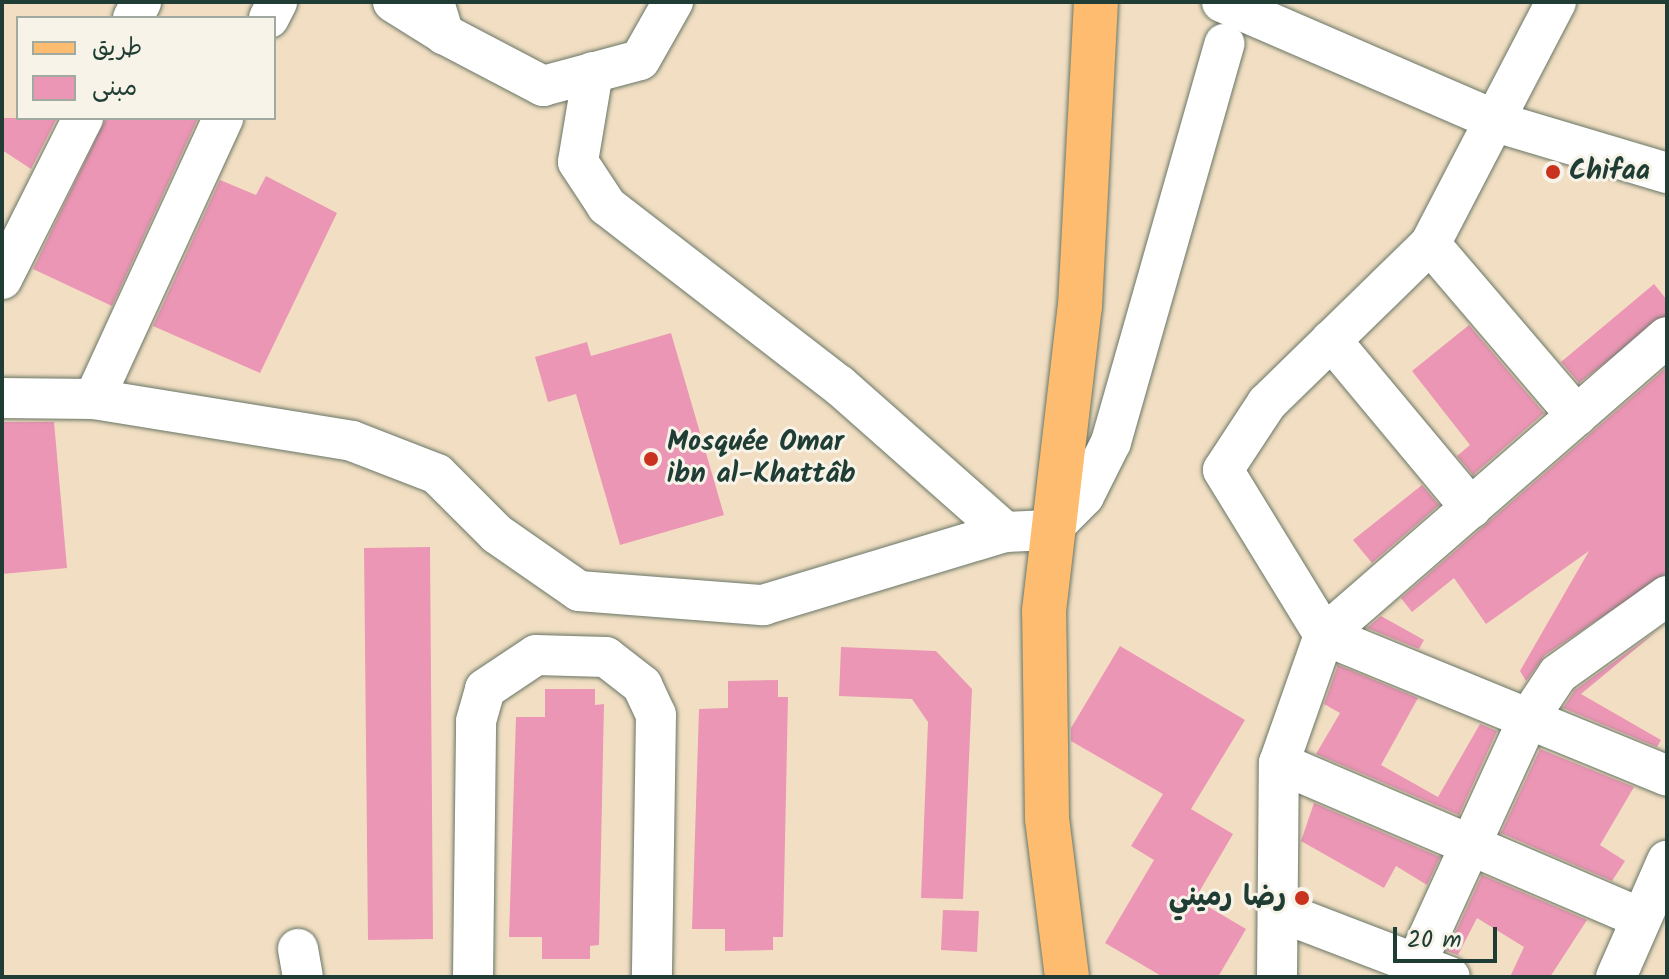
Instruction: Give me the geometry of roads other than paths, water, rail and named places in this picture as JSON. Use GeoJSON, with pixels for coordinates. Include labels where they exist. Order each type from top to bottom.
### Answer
{"type":"FeatureCollection","features":[{"type":"Feature","properties":{"kind":"main road"},"geometry":{"type":"LineString","coordinates":[[1067,977],[1047,818],[1050,530],[1080,306],[1096,2]]}},
{"type":"Feature","properties":{"kind":"street"},"geometry":{"type":"LineString","coordinates":[[393,2],[439,18],[543,86],[640,60],[673,2]]}},
{"type":"Feature","properties":{"kind":"street"},"geometry":{"type":"LineString","coordinates":[[1224,2],[1493,120],[1667,173]]}},
{"type":"Feature","properties":{"kind":"street"},"geometry":{"type":"LineString","coordinates":[[1556,2],[1430,244],[1267,403],[1223,470],[1324,635],[1667,776]]}},
{"type":"Feature","properties":{"kind":"street"},"geometry":{"type":"LineString","coordinates":[[2,398],[94,399],[352,441],[437,474],[497,534],[579,591],[763,605],[1005,532],[1050,530],[1084,496],[1111,442],[1224,44]]}},
{"type":"Feature","properties":{"kind":"street"},"geometry":{"type":"LineString","coordinates":[[593,72],[578,162],[607,206],[839,385],[1005,532]]}},
{"type":"Feature","properties":{"kind":"street"},"geometry":{"type":"LineString","coordinates":[[2,279],[82,120]]}},
{"type":"Feature","properties":{"kind":"street"},"geometry":{"type":"LineString","coordinates":[[94,399],[222,120]]}},
{"type":"Feature","properties":{"kind":"street"},"geometry":{"type":"LineString","coordinates":[[1430,244],[1577,416]]}},
{"type":"Feature","properties":{"kind":"street"},"geometry":{"type":"LineString","coordinates":[[1277,977],[1279,763],[1324,635],[1667,337]]}},
{"type":"Feature","properties":{"kind":"street"},"geometry":{"type":"LineString","coordinates":[[1331,340],[1471,508]]}},
{"type":"Feature","properties":{"kind":"street"},"geometry":{"type":"LineString","coordinates":[[1278,911],[1426,973],[1470,845],[1528,719],[1558,674],[1667,596]]}},
{"type":"Feature","properties":{"kind":"street"},"geometry":{"type":"LineString","coordinates":[[473,977],[476,721],[485,689],[536,655],[606,657],[642,685],[656,715],[652,977]]}},
{"type":"Feature","properties":{"kind":"street"},"geometry":{"type":"LineString","coordinates":[[1279,763],[1640,918]]}},
{"type":"Feature","properties":{"kind":"street"},"geometry":{"type":"LineString","coordinates":[[1616,977],[1667,861]]}},
{"type":"Feature","properties":{"kind":"place","name":"Chifaa"},"geometry":{"type":"Point","coordinates":[1553,172]}},
{"type":"Feature","properties":{"kind":"place","name":"Mosquée Omar ibn al-Khattâb"},"geometry":{"type":"Point","coordinates":[651,459]}},
{"type":"Feature","properties":{"kind":"place","name":"رضا رميني"},"geometry":{"type":"Point","coordinates":[1302,898]}}]}
